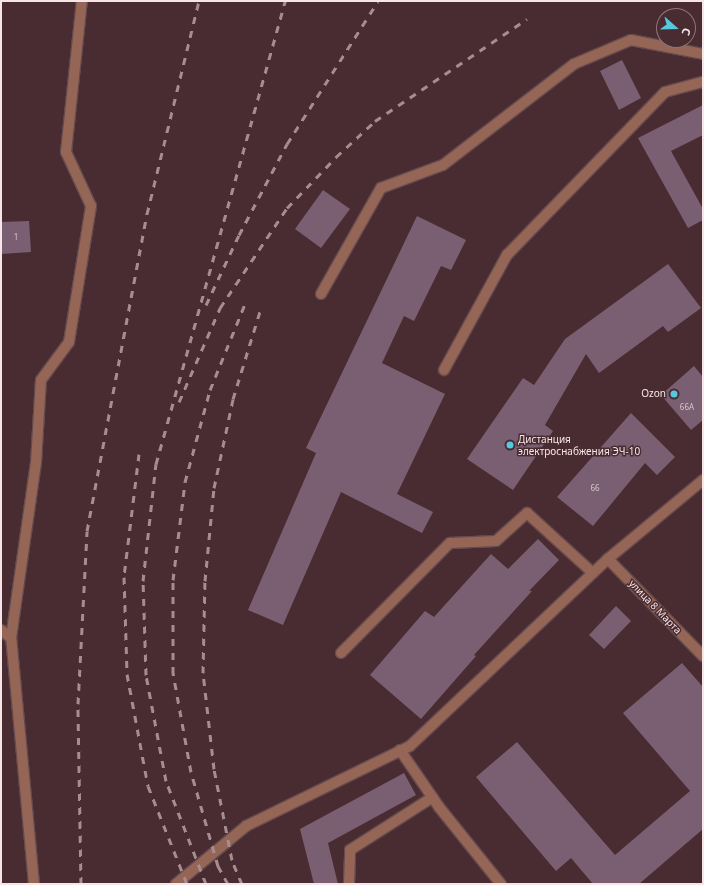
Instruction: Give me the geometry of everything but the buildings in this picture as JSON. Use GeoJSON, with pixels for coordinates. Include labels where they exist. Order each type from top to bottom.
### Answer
{"type":"FeatureCollection","features":[{"type":"Feature","properties":{"kind":"street"},"geometry":{"type":"LineString","coordinates":[[34,884],[11,638],[36,463],[41,380],[69,342],[91,206],[66,152],[82,1]]}},
{"type":"Feature","properties":{"kind":"street"},"geometry":{"type":"LineString","coordinates":[[321,294],[381,188],[443,165],[574,64],[631,40],[703,54]]}},
{"type":"Feature","properties":{"kind":"street"},"geometry":{"type":"LineString","coordinates":[[444,370],[507,254],[665,92],[703,82]]}},
{"type":"Feature","properties":{"kind":"street"},"geometry":{"type":"LineString","coordinates":[[176,884],[246,826],[410,746],[592,573],[703,480]]}},
{"type":"Feature","properties":{"kind":"street"},"geometry":{"type":"LineString","coordinates":[[341,653],[450,543],[496,541],[527,513],[592,573]]}},
{"type":"Feature","properties":{"kind":"street","name":"улица 8 Марта"},"geometry":{"type":"LineString","coordinates":[[608,559],[703,656]]}},
{"type":"Feature","properties":{"kind":"street"},"geometry":{"type":"LineString","coordinates":[[1,630],[11,638]]}},
{"type":"Feature","properties":{"kind":"street"},"geometry":{"type":"LineString","coordinates":[[400,750],[433,797],[501,884]]}},
{"type":"Feature","properties":{"kind":"street"},"geometry":{"type":"LineString","coordinates":[[349,884],[350,850],[433,797]]}},
{"type":"Feature","properties":{"kind":"railway"},"geometry":{"type":"LineString","coordinates":[[81,884],[78,704],[87,531],[147,214],[199,1]]}},
{"type":"Feature","properties":{"kind":"railway"},"geometry":{"type":"LineString","coordinates":[[206,884],[166,781],[146,675],[143,581],[156,464],[285,1]]}},
{"type":"Feature","properties":{"kind":"railway"},"geometry":{"type":"LineString","coordinates":[[206,305],[239,235],[287,144],[378,1]]}},
{"type":"Feature","properties":{"kind":"railway"},"geometry":{"type":"LineString","coordinates":[[179,402],[220,308],[287,208],[336,157],[375,121],[527,19]]}},
{"type":"Feature","properties":{"kind":"railway"},"geometry":{"type":"LineString","coordinates":[[228,884],[218,866],[191,772],[173,673],[173,580],[185,482],[210,390],[245,304]]}},
{"type":"Feature","properties":{"kind":"railway"},"geometry":{"type":"LineString","coordinates":[[242,884],[232,860],[214,769],[203,673],[205,581],[214,488],[233,399],[260,311]]}},
{"type":"Feature","properties":{"kind":"railway"},"geometry":{"type":"LineString","coordinates":[[139,454],[124,577],[127,674],[148,786],[187,884]]}},
{"type":"Feature","properties":{"kind":"place","name":"Ozon"},"geometry":{"type":"Point","coordinates":[674,394]}},
{"type":"Feature","properties":{"kind":"place","name":"Дистанция электроснабжения ЭЧ-10"},"geometry":{"type":"Point","coordinates":[510,445]}}]}
